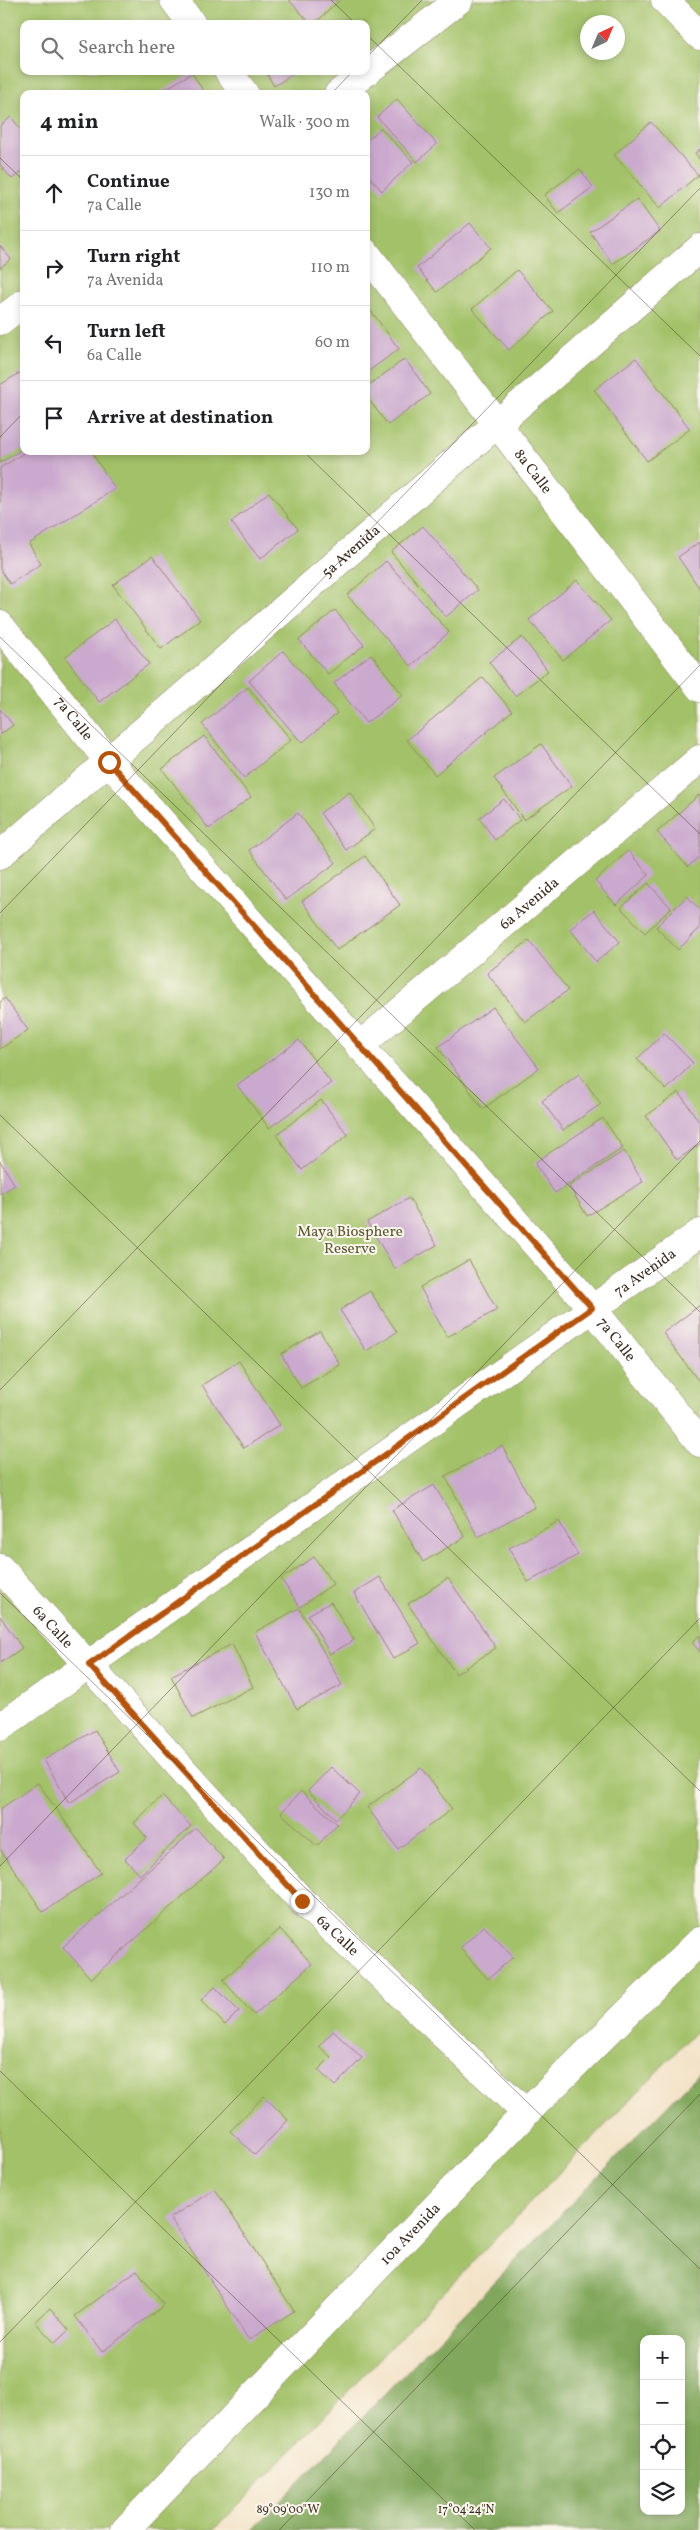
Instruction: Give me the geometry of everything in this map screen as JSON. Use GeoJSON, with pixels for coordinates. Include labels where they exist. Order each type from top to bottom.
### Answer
{"type":"FeatureCollection","features":[{"type":"Feature","properties":{"kind":"street"},"geometry":{"type":"LineString","coordinates":[[174,0],[189,20]]}},
{"type":"Feature","properties":{"kind":"street"},"geometry":{"type":"LineString","coordinates":[[370,69],[459,0]]}},
{"type":"Feature","properties":{"kind":"street"},"geometry":{"type":"LineString","coordinates":[[665,0],[700,36]]}},
{"type":"Feature","properties":{"kind":"street"},"geometry":{"type":"LineString","coordinates":[[231,75],[242,90]]}},
{"type":"Feature","properties":{"kind":"street"},"geometry":{"type":"LineString","coordinates":[[343,90],[362,75]]}},
{"type":"Feature","properties":{"kind":"street","name":"5a Avenida"},"geometry":{"type":"LineString","coordinates":[[0,855],[700,248]]}},
{"type":"Feature","properties":{"kind":"street","name":"8a Calle"},"geometry":{"type":"LineString","coordinates":[[370,258],[700,688]]}},
{"type":"Feature","properties":{"kind":"street"},"geometry":{"type":"LineString","coordinates":[[0,321],[20,307]]}},
{"type":"Feature","properties":{"kind":"street","name":"7a Calle"},"geometry":{"type":"LineString","coordinates":[[0,625],[109,762],[592,1308],[700,1442]]}},
{"type":"Feature","properties":{"kind":"street","name":"6a Avenida"},"geometry":{"type":"LineString","coordinates":[[359,1046],[700,759]]}},
{"type":"Feature","properties":{"kind":"street","name":"7a Avenida"},"geometry":{"type":"LineString","coordinates":[[0,1727],[700,1233]]}},
{"type":"Feature","properties":{"kind":"street","name":"6a Calle"},"geometry":{"type":"LineString","coordinates":[[0,1568],[302,1901],[526,2112]]}},
{"type":"Feature","properties":{"kind":"street","name":"10a Avenida"},"geometry":{"type":"LineString","coordinates":[[126,2530],[526,2112],[700,1941]]}},
{"type":"Feature","properties":{"kind":"green space","name":"Maya Biosphere Reserve"},"geometry":{"type":"Polygon","coordinates":[[[0,0],[700,0],[700,2027],[214,2530],[0,2530],[0,0]]]}},
{"type":"Feature","properties":{"kind":"green space"},"geometry":{"type":"Polygon","coordinates":[[[700,2072],[700,2530],[252,2530],[700,2072]]]}},
{"type":"Feature","properties":{"kind":"building"},"geometry":{"type":"Polygon","coordinates":[[[289,0],[339,1],[318,20],[307,20],[289,0]]]}},
{"type":"Feature","properties":{"kind":"building"},"geometry":{"type":"Polygon","coordinates":[[[189,75],[193,75],[203,90],[164,90],[189,75]]]}},
{"type":"Feature","properties":{"kind":"building"},"geometry":{"type":"Polygon","coordinates":[[[267,75],[292,75],[274,86],[267,75]]]}},
{"type":"Feature","properties":{"kind":"building"},"geometry":{"type":"Polygon","coordinates":[[[397,99],[437,144],[417,162],[377,117],[397,99]]]}},
{"type":"Feature","properties":{"kind":"building"},"geometry":{"type":"Polygon","coordinates":[[[11,117],[20,128],[20,173],[12,179],[0,165],[0,126],[11,117]]]}},
{"type":"Feature","properties":{"kind":"building"},"geometry":{"type":"Polygon","coordinates":[[[651,122],[698,175],[660,208],[614,155],[651,122]]]}},
{"type":"Feature","properties":{"kind":"building"},"geometry":{"type":"Polygon","coordinates":[[[381,128],[413,162],[382,191],[370,178],[370,138],[381,128]]]}},
{"type":"Feature","properties":{"kind":"building"},"geometry":{"type":"Polygon","coordinates":[[[700,149],[700,160],[695,153],[700,149]]]}},
{"type":"Feature","properties":{"kind":"building"},"geometry":{"type":"Polygon","coordinates":[[[580,169],[593,187],[558,213],[544,195],[580,169]]]}},
{"type":"Feature","properties":{"kind":"building"},"geometry":{"type":"Polygon","coordinates":[[[637,199],[660,231],[613,264],[590,232],[637,199]]]}},
{"type":"Feature","properties":{"kind":"building"},"geometry":{"type":"Polygon","coordinates":[[[470,223],[491,248],[437,292],[417,268],[470,223]]]}},
{"type":"Feature","properties":{"kind":"building"},"geometry":{"type":"Polygon","coordinates":[[[0,246],[11,259],[0,268],[0,246]]]}},
{"type":"Feature","properties":{"kind":"building"},"geometry":{"type":"Polygon","coordinates":[[[517,270],[553,311],[509,350],[472,309],[517,270]]]}},
{"type":"Feature","properties":{"kind":"building"},"geometry":{"type":"Polygon","coordinates":[[[370,309],[399,349],[370,370],[370,309]]]}},
{"type":"Feature","properties":{"kind":"building"},"geometry":{"type":"Polygon","coordinates":[[[636,358],[690,429],[647,461],[594,390],[636,358]]]}},
{"type":"Feature","properties":{"kind":"building"},"geometry":{"type":"Polygon","coordinates":[[[405,359],[430,394],[388,425],[370,401],[370,384],[405,359]]]}},
{"type":"Feature","properties":{"kind":"building"},"geometry":{"type":"Polygon","coordinates":[[[20,372],[20,450],[0,463],[0,385],[20,372]]]}},
{"type":"Feature","properties":{"kind":"building"},"geometry":{"type":"Polygon","coordinates":[[[21,455],[94,455],[115,489],[29,544],[41,564],[10,584],[0,569],[0,468],[21,455]]]}},
{"type":"Feature","properties":{"kind":"building"},"geometry":{"type":"Polygon","coordinates":[[[269,492],[298,529],[260,559],[231,522],[269,492]]]}},
{"type":"Feature","properties":{"kind":"building"},"geometry":{"type":"Polygon","coordinates":[[[423,526],[478,590],[446,617],[391,552],[423,526]]]}},
{"type":"Feature","properties":{"kind":"building"},"geometry":{"type":"Polygon","coordinates":[[[700,542],[700,589],[678,557],[700,542]]]}},
{"type":"Feature","properties":{"kind":"building"},"geometry":{"type":"Polygon","coordinates":[[[152,556],[200,620],[161,649],[113,585],[152,556]]]}},
{"type":"Feature","properties":{"kind":"building"},"geometry":{"type":"Polygon","coordinates":[[[386,561],[449,632],[411,666],[347,595],[386,561]]]}},
{"type":"Feature","properties":{"kind":"building"},"geometry":{"type":"Polygon","coordinates":[[[577,580],[611,620],[563,660],[529,620],[577,580]]]}},
{"type":"Feature","properties":{"kind":"building"},"geometry":{"type":"Polygon","coordinates":[[[335,610],[364,645],[328,674],[299,640],[335,610]]]}},
{"type":"Feature","properties":{"kind":"building"},"geometry":{"type":"Polygon","coordinates":[[[115,619],[149,664],[99,702],[65,657],[115,619]]]}},
{"type":"Feature","properties":{"kind":"building"},"geometry":{"type":"Polygon","coordinates":[[[522,637],[548,671],[515,696],[489,662],[522,637]]]}},
{"type":"Feature","properties":{"kind":"building"},"geometry":{"type":"Polygon","coordinates":[[[283,651],[337,713],[302,743],[249,681],[283,651]]]}},
{"type":"Feature","properties":{"kind":"building"},"geometry":{"type":"Polygon","coordinates":[[[371,654],[403,695],[366,723],[334,683],[371,654]]]}},
{"type":"Feature","properties":{"kind":"building"},"geometry":{"type":"Polygon","coordinates":[[[483,677],[512,711],[435,775],[407,740],[483,677]]]}},
{"type":"Feature","properties":{"kind":"building"},"geometry":{"type":"Polygon","coordinates":[[[248,687],[291,740],[244,778],[202,724],[248,687]]]}},
{"type":"Feature","properties":{"kind":"building"},"geometry":{"type":"Polygon","coordinates":[[[0,709],[13,725],[0,735],[0,709]]]}},
{"type":"Feature","properties":{"kind":"building"},"geometry":{"type":"Polygon","coordinates":[[[204,736],[251,797],[209,829],[162,769],[204,736]]]}},
{"type":"Feature","properties":{"kind":"building"},"geometry":{"type":"Polygon","coordinates":[[[541,744],[572,786],[524,820],[494,778],[541,744]]]}},
{"type":"Feature","properties":{"kind":"building"},"geometry":{"type":"Polygon","coordinates":[[[350,792],[375,829],[346,850],[320,813],[350,792]]]}},
{"type":"Feature","properties":{"kind":"building"},"geometry":{"type":"Polygon","coordinates":[[[700,794],[700,856],[688,867],[657,832],[700,794]]]}},
{"type":"Feature","properties":{"kind":"building"},"geometry":{"type":"Polygon","coordinates":[[[504,799],[520,820],[495,840],[479,818],[504,799]]]}},
{"type":"Feature","properties":{"kind":"building"},"geometry":{"type":"Polygon","coordinates":[[[298,813],[336,863],[286,900],[249,850],[298,813]]]}},
{"type":"Feature","properties":{"kind":"building"},"geometry":{"type":"Polygon","coordinates":[[[628,851],[649,875],[616,905],[595,881],[628,851]]]}},
{"type":"Feature","properties":{"kind":"building"},"geometry":{"type":"Polygon","coordinates":[[[365,856],[400,905],[337,950],[302,901],[365,856]]]}},
{"type":"Feature","properties":{"kind":"building"},"geometry":{"type":"Polygon","coordinates":[[[648,883],[671,908],[645,933],[621,908],[648,883]]]}},
{"type":"Feature","properties":{"kind":"building"},"geometry":{"type":"Polygon","coordinates":[[[687,896],[700,910],[700,928],[678,950],[656,927],[687,896]]]}},
{"type":"Feature","properties":{"kind":"building"},"geometry":{"type":"Polygon","coordinates":[[[594,910],[620,942],[596,962],[570,929],[594,910]]]}},
{"type":"Feature","properties":{"kind":"building"},"geometry":{"type":"Polygon","coordinates":[[[529,940],[568,990],[525,1022],[487,973],[529,940]]]}},
{"type":"Feature","properties":{"kind":"building"},"geometry":{"type":"Polygon","coordinates":[[[5,998],[28,1030],[0,1049],[0,1002],[5,998]]]}},
{"type":"Feature","properties":{"kind":"building"},"geometry":{"type":"Polygon","coordinates":[[[493,1007],[539,1068],[483,1109],[438,1047],[493,1007]]]}},
{"type":"Feature","properties":{"kind":"building"},"geometry":{"type":"Polygon","coordinates":[[[664,1033],[693,1063],[666,1090],[637,1059],[664,1033]]]}},
{"type":"Feature","properties":{"kind":"building"},"geometry":{"type":"Polygon","coordinates":[[[299,1040],[331,1083],[269,1128],[237,1085],[299,1040]]]}},
{"type":"Feature","properties":{"kind":"building"},"geometry":{"type":"Polygon","coordinates":[[[579,1074],[601,1104],[563,1130],[542,1101],[579,1074]]]}},
{"type":"Feature","properties":{"kind":"building"},"geometry":{"type":"Polygon","coordinates":[[[679,1092],[700,1123],[700,1144],[677,1160],[646,1116],[679,1092]]]}},
{"type":"Feature","properties":{"kind":"building"},"geometry":{"type":"Polygon","coordinates":[[[321,1100],[348,1135],[302,1170],[276,1135],[321,1100]]]}},
{"type":"Feature","properties":{"kind":"building"},"geometry":{"type":"Polygon","coordinates":[[[603,1118],[623,1148],[555,1193],[534,1163],[603,1118]]]}},
{"type":"Feature","properties":{"kind":"building"},"geometry":{"type":"Polygon","coordinates":[[[624,1151],[643,1182],[587,1216],[569,1186],[624,1151]]]}},
{"type":"Feature","properties":{"kind":"building"},"geometry":{"type":"Polygon","coordinates":[[[0,1161],[15,1185],[0,1194],[0,1161]]]}},
{"type":"Feature","properties":{"kind":"building"},"geometry":{"type":"Polygon","coordinates":[[[409,1198],[437,1245],[395,1269],[367,1222],[409,1198]]]}},
{"type":"Feature","properties":{"kind":"building"},"geometry":{"type":"Polygon","coordinates":[[[469,1260],[497,1310],[447,1337],[420,1287],[469,1260]]]}},
{"type":"Feature","properties":{"kind":"building"},"geometry":{"type":"Polygon","coordinates":[[[370,1291],[397,1332],[366,1351],[340,1310],[370,1291]]]}},
{"type":"Feature","properties":{"kind":"building"},"geometry":{"type":"Polygon","coordinates":[[[700,1305],[700,1383],[663,1333],[700,1305]]]}},
{"type":"Feature","properties":{"kind":"building"},"geometry":{"type":"Polygon","coordinates":[[[320,1331],[340,1365],[301,1388],[281,1354],[320,1331]]]}},
{"type":"Feature","properties":{"kind":"building"},"geometry":{"type":"Polygon","coordinates":[[[239,1361],[280,1425],[244,1448],[202,1385],[239,1361]]]}},
{"type":"Feature","properties":{"kind":"building"},"geometry":{"type":"Polygon","coordinates":[[[502,1446],[535,1507],[478,1537],[445,1476],[502,1446]]]}},
{"type":"Feature","properties":{"kind":"building"},"geometry":{"type":"Polygon","coordinates":[[[434,1485],[465,1537],[423,1562],[392,1510],[434,1485]]]}},
{"type":"Feature","properties":{"kind":"building"},"geometry":{"type":"Polygon","coordinates":[[[559,1521],[578,1555],[528,1582],[509,1548],[559,1521]]]}},
{"type":"Feature","properties":{"kind":"building"},"geometry":{"type":"Polygon","coordinates":[[[314,1557],[333,1584],[300,1607],[281,1579],[314,1557]]]}},
{"type":"Feature","properties":{"kind":"building"},"geometry":{"type":"Polygon","coordinates":[[[380,1577],[420,1643],[393,1659],[354,1593],[380,1577]]]}},
{"type":"Feature","properties":{"kind":"building"},"geometry":{"type":"Polygon","coordinates":[[[448,1578],[496,1648],[456,1674],[408,1604],[448,1578]]]}},
{"type":"Feature","properties":{"kind":"building"},"geometry":{"type":"Polygon","coordinates":[[[331,1602],[354,1640],[330,1654],[308,1615],[331,1602]]]}},
{"type":"Feature","properties":{"kind":"building"},"geometry":{"type":"Polygon","coordinates":[[[299,1608],[342,1685],[297,1709],[255,1632],[299,1608]]]}},
{"type":"Feature","properties":{"kind":"building"},"geometry":{"type":"Polygon","coordinates":[[[0,1616],[22,1648],[0,1663],[0,1616]]]}},
{"type":"Feature","properties":{"kind":"building"},"geometry":{"type":"Polygon","coordinates":[[[700,1635],[700,1652],[692,1642],[700,1635]]]}},
{"type":"Feature","properties":{"kind":"building"},"geometry":{"type":"Polygon","coordinates":[[[232,1644],[253,1687],[193,1718],[171,1676],[232,1644]]]}},
{"type":"Feature","properties":{"kind":"building"},"geometry":{"type":"Polygon","coordinates":[[[95,1730],[120,1772],[69,1803],[44,1760],[95,1730]]]}},
{"type":"Feature","properties":{"kind":"building"},"geometry":{"type":"Polygon","coordinates":[[[331,1767],[360,1794],[336,1819],[308,1791],[331,1767]]]}},
{"type":"Feature","properties":{"kind":"building"},"geometry":{"type":"Polygon","coordinates":[[[421,1768],[452,1809],[398,1849],[367,1807],[421,1768]]]}},
{"type":"Feature","properties":{"kind":"building"},"geometry":{"type":"Polygon","coordinates":[[[38,1783],[101,1873],[43,1912],[0,1849],[0,1809],[38,1783]]]}},
{"type":"Feature","properties":{"kind":"building"},"geometry":{"type":"Polygon","coordinates":[[[301,1791],[337,1824],[317,1846],[281,1813],[301,1791]]]}},
{"type":"Feature","properties":{"kind":"building"},"geometry":{"type":"Polygon","coordinates":[[[162,1796],[191,1826],[140,1875],[125,1859],[147,1838],[134,1823],[162,1796]]]}},
{"type":"Feature","properties":{"kind":"building"},"geometry":{"type":"Polygon","coordinates":[[[196,1828],[224,1859],[91,1979],[63,1947],[196,1828]]]}},
{"type":"Feature","properties":{"kind":"building"},"geometry":{"type":"Polygon","coordinates":[[[484,1926],[513,1957],[488,1979],[460,1948],[484,1926]]]}},
{"type":"Feature","properties":{"kind":"building"},"geometry":{"type":"Polygon","coordinates":[[[280,1929],[312,1964],[254,2015],[223,1980],[280,1929]]]}},
{"type":"Feature","properties":{"kind":"building"},"geometry":{"type":"Polygon","coordinates":[[[215,1987],[239,2011],[225,2025],[201,2000],[215,1987]]]}},
{"type":"Feature","properties":{"kind":"building"},"geometry":{"type":"Polygon","coordinates":[[[333,2031],[362,2058],[335,2086],[318,2070],[331,2057],[319,2046],[333,2031]]]}},
{"type":"Feature","properties":{"kind":"building"},"geometry":{"type":"Polygon","coordinates":[[[264,2096],[288,2120],[255,2155],[230,2131],[264,2096]]]}},
{"type":"Feature","properties":{"kind":"building"},"geometry":{"type":"Polygon","coordinates":[[[215,2189],[294,2311],[249,2340],[170,2218],[215,2189]]]}},
{"type":"Feature","properties":{"kind":"building"},"geometry":{"type":"Polygon","coordinates":[[[137,2270],[164,2305],[102,2352],[75,2316],[137,2270]]]}},
{"type":"Feature","properties":{"kind":"building"},"geometry":{"type":"Polygon","coordinates":[[[50,2308],[69,2330],[55,2343],[35,2322],[50,2308]]]}},
{"type":"Feature","properties":{"kind":"route"},"geometry":{"type":"LineString","coordinates":[[109,762],[592,1308],[89,1665],[302,1901]]}}]}
